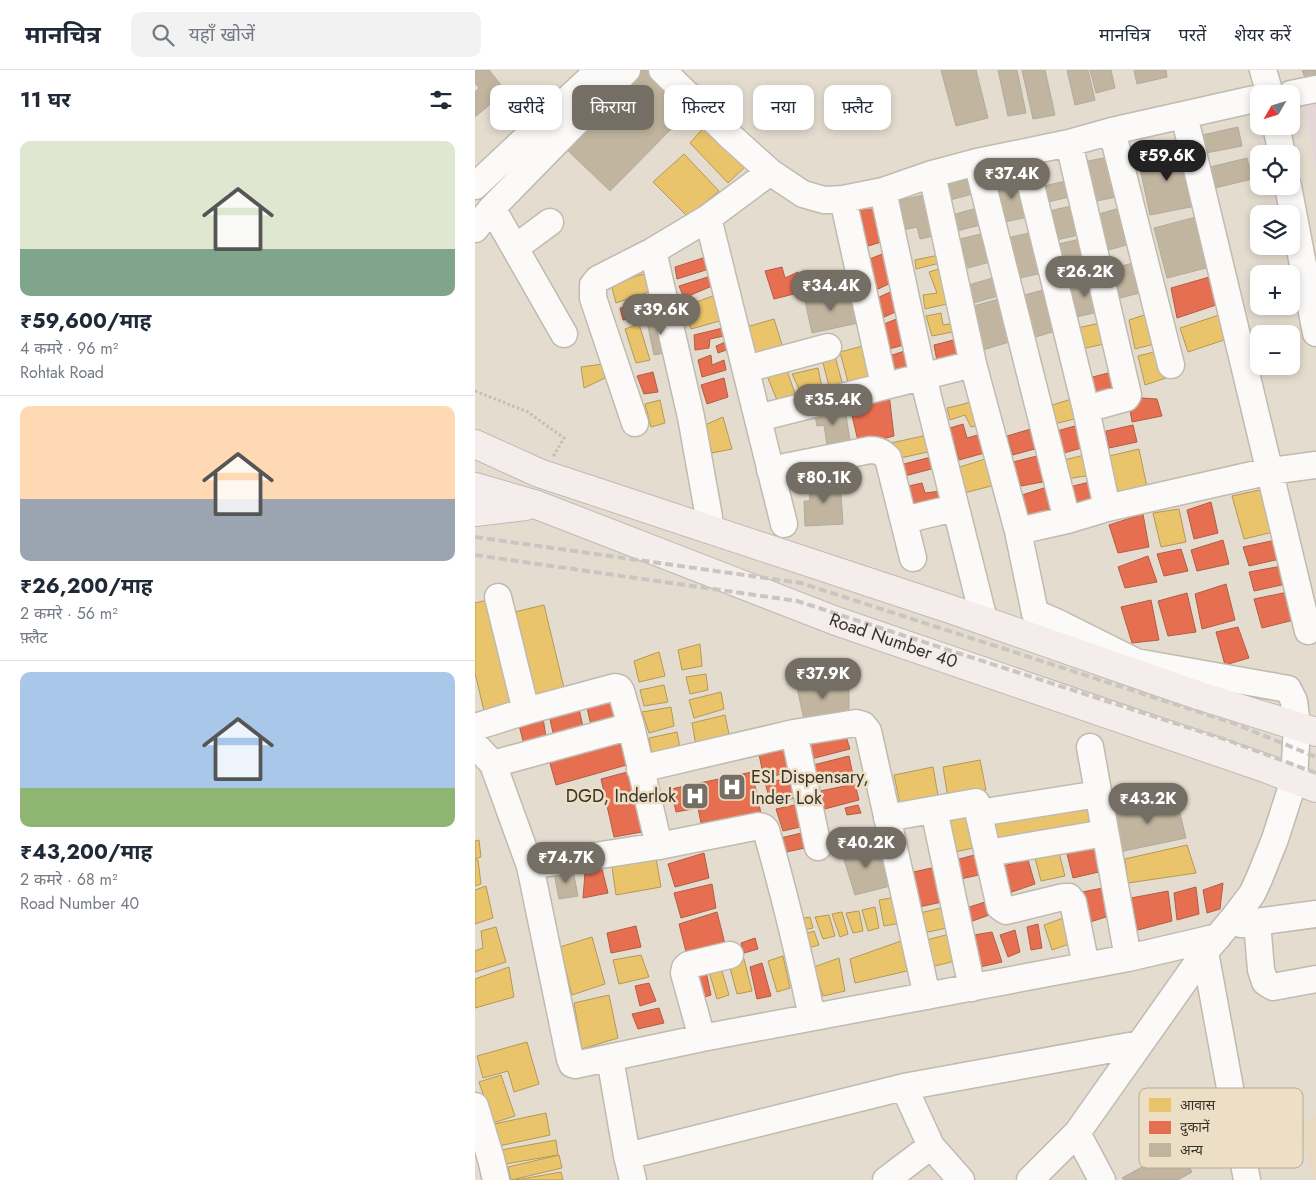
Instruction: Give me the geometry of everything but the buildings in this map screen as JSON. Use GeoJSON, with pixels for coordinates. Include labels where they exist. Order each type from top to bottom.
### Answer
{"type":"FeatureCollection","features":[{"type":"Feature","properties":{"kind":"main road"},"geometry":{"type":"LineString","coordinates":[[475,444],[539,473],[984,620],[1200,696],[1306,729]]}},
{"type":"Feature","properties":{"kind":"main road","name":"Road Number 40"},"geometry":{"type":"LineString","coordinates":[[475,487],[537,505],[836,621],[1265,768],[1305,784]]}},
{"type":"Feature","properties":{"kind":"main road"},"geometry":{"type":"LineString","coordinates":[[475,512],[537,505]]}},
{"type":"Feature","properties":{"kind":"street"},"geometry":{"type":"LineString","coordinates":[[475,186],[599,70]]}},
{"type":"Feature","properties":{"kind":"street"},"geometry":{"type":"LineString","coordinates":[[475,229],[492,208],[627,70]]}},
{"type":"Feature","properties":{"kind":"street"},"geometry":{"type":"LineString","coordinates":[[661,70],[770,172],[803,194],[824,200],[843,199],[883,191],[932,174],[977,162],[1069,143],[1112,131],[1250,100]]}},
{"type":"Feature","properties":{"kind":"street"},"geometry":{"type":"LineString","coordinates":[[1263,70],[1267,85]]}},
{"type":"Feature","properties":{"kind":"street"},"geometry":{"type":"LineString","coordinates":[[1300,93],[1316,90]]}},
{"type":"Feature","properties":{"kind":"street"},"geometry":{"type":"LineString","coordinates":[[1184,115],[1308,630]]}},
{"type":"Feature","properties":{"kind":"street"},"geometry":{"type":"LineString","coordinates":[[1112,131],[1171,365]]}},
{"type":"Feature","properties":{"kind":"street"},"geometry":{"type":"LineString","coordinates":[[1069,143],[1128,395],[1126,398],[1086,410]]}},
{"type":"Feature","properties":{"kind":"street"},"geometry":{"type":"LineString","coordinates":[[1023,153],[1086,410],[1107,508]]}},
{"type":"Feature","properties":{"kind":"street"},"geometry":{"type":"LineString","coordinates":[[977,162],[1067,520]]}},
{"type":"Feature","properties":{"kind":"street"},"geometry":{"type":"LineString","coordinates":[[635,423],[593,298],[593,285],[598,279],[653,251],[708,218],[770,172]]}},
{"type":"Feature","properties":{"kind":"street"},"geometry":{"type":"LineString","coordinates":[[932,174],[973,364],[1018,531],[1035,613],[1136,662],[1287,689],[1306,729],[1305,784],[1275,840],[1252,894],[1217,938],[1077,1133],[1029,1180]]}},
{"type":"Feature","properties":{"kind":"street"},"geometry":{"type":"LineString","coordinates":[[883,191],[923,377],[984,620]]}},
{"type":"Feature","properties":{"kind":"street"},"geometry":{"type":"LineString","coordinates":[[1290,195],[1310,272],[1316,333]]}},
{"type":"Feature","properties":{"kind":"street"},"geometry":{"type":"LineString","coordinates":[[843,199],[884,385]]}},
{"type":"Feature","properties":{"kind":"street"},"geometry":{"type":"LineString","coordinates":[[492,208],[564,334]]}},
{"type":"Feature","properties":{"kind":"street"},"geometry":{"type":"LineString","coordinates":[[708,218],[784,524]]}},
{"type":"Feature","properties":{"kind":"street"},"geometry":{"type":"LineString","coordinates":[[515,248],[549,222]]}},
{"type":"Feature","properties":{"kind":"street"},"geometry":{"type":"LineString","coordinates":[[653,251],[691,417],[709,517]]}},
{"type":"Feature","properties":{"kind":"street"},"geometry":{"type":"LineString","coordinates":[[746,369],[829,347]]}},
{"type":"Feature","properties":{"kind":"street"},"geometry":{"type":"LineString","coordinates":[[758,418],[973,364]]}},
{"type":"Feature","properties":{"kind":"street"},"geometry":{"type":"LineString","coordinates":[[770,470],[870,450],[884,453],[887,458],[913,558]]}},
{"type":"Feature","properties":{"kind":"street"},"geometry":{"type":"LineString","coordinates":[[1018,531],[1067,520],[1107,508],[1270,471],[1316,465]]}},
{"type":"Feature","properties":{"kind":"street"},"geometry":{"type":"LineString","coordinates":[[904,520],[955,508]]}},
{"type":"Feature","properties":{"kind":"street"},"geometry":{"type":"LineString","coordinates":[[498,598],[526,711]]}},
{"type":"Feature","properties":{"kind":"street"},"geometry":{"type":"LineString","coordinates":[[475,726],[615,686],[619,688],[631,726],[659,846]]}},
{"type":"Feature","properties":{"kind":"street"},"geometry":{"type":"LineString","coordinates":[[640,770],[795,734],[855,723],[863,725],[868,731],[927,996]]}},
{"type":"Feature","properties":{"kind":"street"},"geometry":{"type":"LineString","coordinates":[[493,764],[631,726]]}},
{"type":"Feature","properties":{"kind":"street"},"geometry":{"type":"LineString","coordinates":[[795,734],[818,847]]}},
{"type":"Feature","properties":{"kind":"street"},"geometry":{"type":"LineString","coordinates":[[475,745],[493,764],[530,866],[570,1059],[572,1064],[575,1065],[702,1038],[1127,958],[1217,938],[1257,922],[1316,914]]}},
{"type":"Feature","properties":{"kind":"street"},"geometry":{"type":"LineString","coordinates":[[1089,747],[1127,958]]}},
{"type":"Feature","properties":{"kind":"street"},"geometry":{"type":"LineString","coordinates":[[979,813],[1098,794]]}},
{"type":"Feature","properties":{"kind":"street"},"geometry":{"type":"LineString","coordinates":[[887,818],[976,802],[1000,907],[1006,911],[1069,897],[1073,902],[1086,966]]}},
{"type":"Feature","properties":{"kind":"street"},"geometry":{"type":"LineString","coordinates":[[934,810],[972,988]]}},
{"type":"Feature","properties":{"kind":"street"},"geometry":{"type":"LineString","coordinates":[[530,866],[659,846],[759,826],[763,827],[766,830],[800,959],[812,1017]]}},
{"type":"Feature","properties":{"kind":"street"},"geometry":{"type":"LineString","coordinates":[[988,852],[1105,833]]}},
{"type":"Feature","properties":{"kind":"street"},"geometry":{"type":"LineString","coordinates":[[1257,922],[1261,970],[1265,982],[1273,987],[1316,979]]}},
{"type":"Feature","properties":{"kind":"street"},"geometry":{"type":"LineString","coordinates":[[1217,938],[1236,1088]]}},
{"type":"Feature","properties":{"kind":"street"},"geometry":{"type":"LineString","coordinates":[[702,1038],[683,974],[685,968],[688,965],[730,955]]}},
{"type":"Feature","properties":{"kind":"street"},"geometry":{"type":"LineString","coordinates":[[610,1058],[630,1168],[904,1087],[1140,1044]]}},
{"type":"Feature","properties":{"kind":"street"},"geometry":{"type":"LineString","coordinates":[[904,1087],[931,1146],[961,1180]]}},
{"type":"Feature","properties":{"kind":"street"},"geometry":{"type":"LineString","coordinates":[[475,1106],[487,1165]]}},
{"type":"Feature","properties":{"kind":"street"},"geometry":{"type":"LineString","coordinates":[[1077,1133],[1102,1180]]}},
{"type":"Feature","properties":{"kind":"street"},"geometry":{"type":"LineString","coordinates":[[885,1180],[931,1146]]}},
{"type":"Feature","properties":{"kind":"path"},"geometry":{"type":"LineString","coordinates":[[475,391],[528,412]]}},
{"type":"Feature","properties":{"kind":"shaded area"},"geometry":{"type":"Polygon","coordinates":[[[1316,86],[1316,168],[1302,90],[1316,86]]]}},
{"type":"Feature","properties":{"kind":"shaded area"},"geometry":{"type":"Polygon","coordinates":[[[1316,1117],[1316,1180],[1313,1180],[1303,1138],[1303,1120],[1316,1117]]]}},
{"type":"Feature","properties":{"kind":"railway"},"geometry":{"type":"LineString","coordinates":[[475,537],[801,583],[1233,723],[1316,757]]}},
{"type":"Feature","properties":{"kind":"railway"},"geometry":{"type":"LineString","coordinates":[[475,555],[797,601],[1227,740],[1316,773]]}},
{"type":"Feature","properties":{"kind":"place","name":"ESI Dispensary, Inder Lok"},"geometry":{"type":"Point","coordinates":[732,787]}},
{"type":"Feature","properties":{"kind":"place","name":"DGD, Inderlok"},"geometry":{"type":"Point","coordinates":[695,796]}}]}
